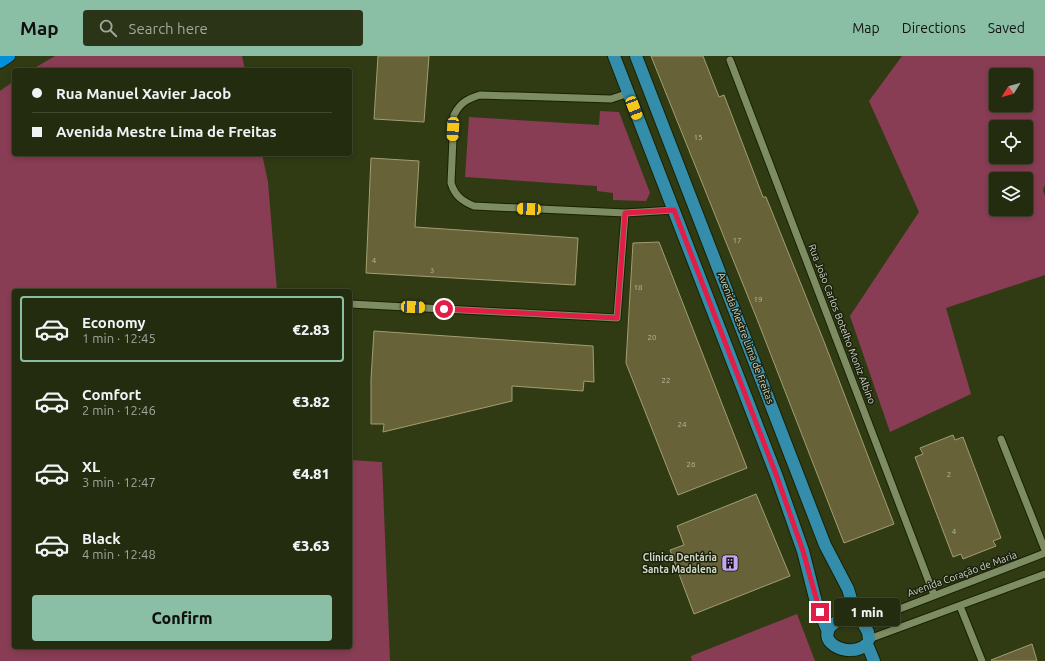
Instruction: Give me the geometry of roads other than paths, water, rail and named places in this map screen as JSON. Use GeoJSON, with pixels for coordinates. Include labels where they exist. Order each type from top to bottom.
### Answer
{"type":"FeatureCollection","features":[{"type":"Feature","properties":{"kind":"highway"},"geometry":{"type":"LineString","coordinates":[[0,62],[9,56]]}},
{"type":"Feature","properties":{"kind":"main road","name":"Avenida Mestre Lima de Freitas"},"geometry":{"type":"LineString","coordinates":[[614,56],[777,477],[803,551],[816,602],[828,632]]}},
{"type":"Feature","properties":{"kind":"main road","name":"Avenida Mestre Lima de Freitas"},"geometry":{"type":"LineString","coordinates":[[636,56],[825,545],[848,589],[860,621]]}},
{"type":"Feature","properties":{"kind":"main road"},"geometry":{"type":"LineString","coordinates":[[868,642],[865,648],[851,656],[839,658],[832,649],[828,639],[828,632],[837,622],[851,617],[860,621],[868,632],[868,642],[874,661]]}},
{"type":"Feature","properties":{"kind":"street","name":"Rua João Carlos Botelho Moniz Albino"},"geometry":{"type":"LineString","coordinates":[[730,60],[934,595]]}},
{"type":"Feature","properties":{"kind":"street"},"geometry":{"type":"LineString","coordinates":[[629,93],[611,99],[480,95],[468,98],[459,106],[454,115],[451,183],[454,192],[462,201],[474,206],[625,213],[674,210]]}},
{"type":"Feature","properties":{"kind":"street"},"geometry":{"type":"LineString","coordinates":[[352,304],[617,318],[625,213]]}},
{"type":"Feature","properties":{"kind":"street"},"geometry":{"type":"LineString","coordinates":[[1001,439],[1045,550]]}},
{"type":"Feature","properties":{"kind":"street","name":"Avenida Coração de Maria"},"geometry":{"type":"LineString","coordinates":[[860,621],[1045,553]]}},
{"type":"Feature","properties":{"kind":"street"},"geometry":{"type":"LineString","coordinates":[[868,642],[1045,574]]}},
{"type":"Feature","properties":{"kind":"street"},"geometry":{"type":"LineString","coordinates":[[960,606],[982,661]]}},
{"type":"Feature","properties":{"kind":"place","name":"Clínica Dentária Santa Madalena"},"geometry":{"type":"Point","coordinates":[730,563]}}]}
